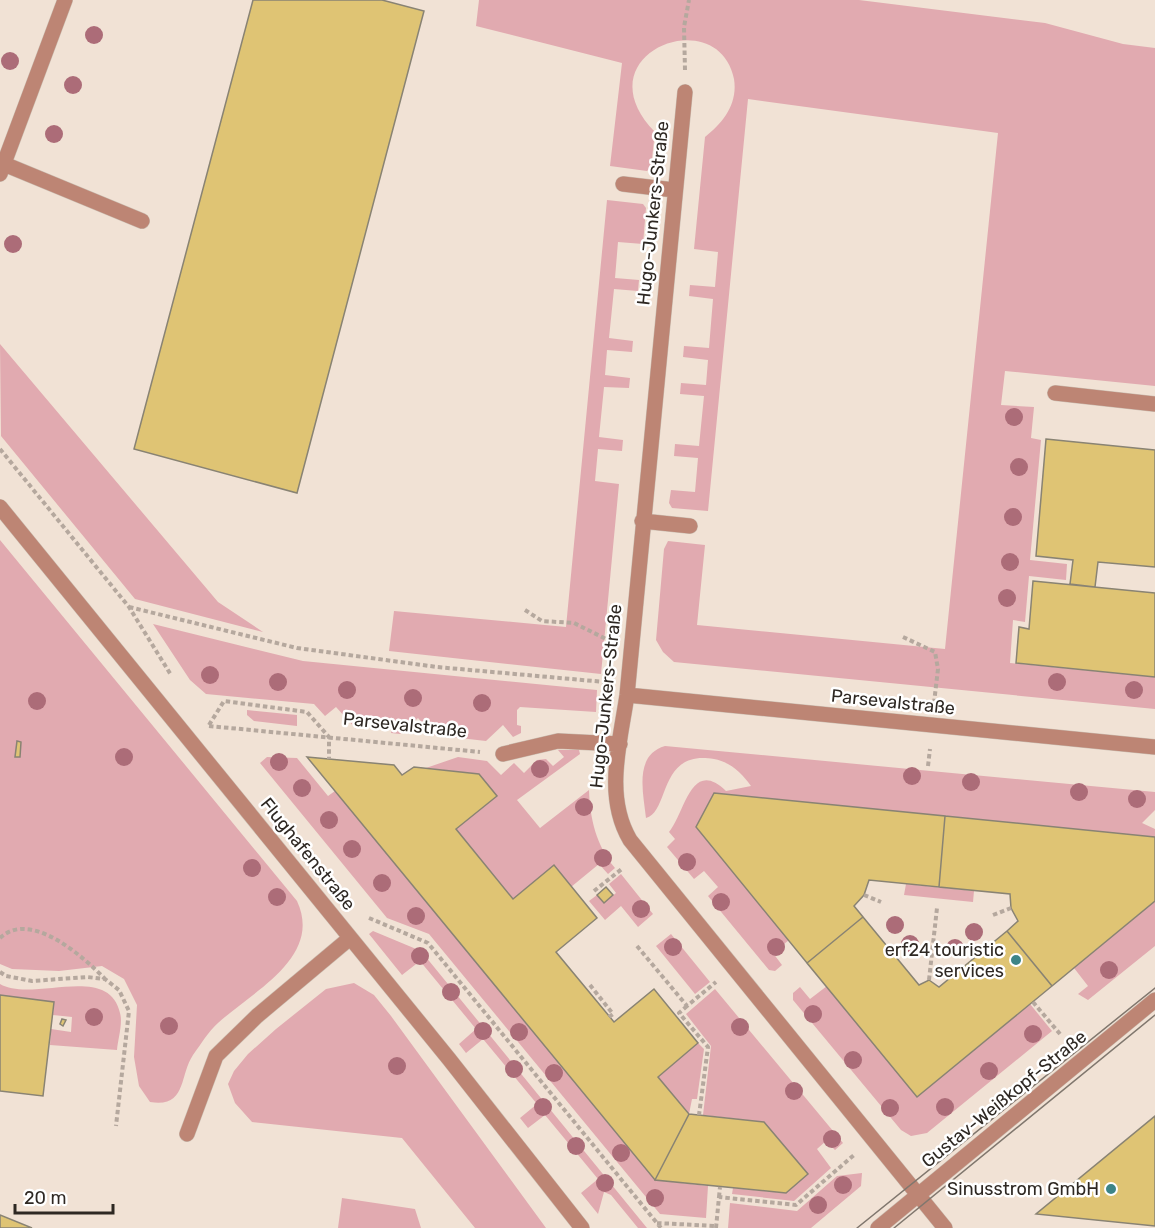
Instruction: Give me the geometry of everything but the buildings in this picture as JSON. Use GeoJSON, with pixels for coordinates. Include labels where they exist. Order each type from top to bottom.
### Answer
{"type":"FeatureCollection","features":[{"type":"Feature","properties":{"kind":"street"},"geometry":{"type":"LineString","coordinates":[[64,0],[2,169],[142,221]]}},
{"type":"Feature","properties":{"kind":"street","name":"Hugo-Junkers-Straße"},"geometry":{"type":"LineString","coordinates":[[685,92],[627,695],[620,744],[615,800],[619,820],[630,840],[945,1228]]}},
{"type":"Feature","properties":{"kind":"street"},"geometry":{"type":"LineString","coordinates":[[623,184],[674,190]]}},
{"type":"Feature","properties":{"kind":"street"},"geometry":{"type":"LineString","coordinates":[[1055,393],[1155,404]]}},
{"type":"Feature","properties":{"kind":"street","name":"Flughafenstraße"},"geometry":{"type":"LineString","coordinates":[[0,507],[188,737],[582,1228]]}},
{"type":"Feature","properties":{"kind":"street"},"geometry":{"type":"LineString","coordinates":[[642,521],[690,526]]}},
{"type":"Feature","properties":{"kind":"street","name":"Parsevalstraße"},"geometry":{"type":"LineString","coordinates":[[627,695],[1155,747]]}},
{"type":"Feature","properties":{"kind":"street"},"geometry":{"type":"LineString","coordinates":[[503,754],[558,741],[620,744]]}},
{"type":"Feature","properties":{"kind":"street"},"geometry":{"type":"LineString","coordinates":[[186,1134],[216,1056],[257,1016],[350,938]]}},
{"type":"Feature","properties":{"kind":"street","name":"Gustav-Weißkopf-Straße"},"geometry":{"type":"LineString","coordinates":[[878,1228],[1155,1000]]}},
{"type":"Feature","properties":{"kind":"path"},"geometry":{"type":"LineString","coordinates":[[685,92],[684,27],[689,0]]}},
{"type":"Feature","properties":{"kind":"path"},"geometry":{"type":"LineString","coordinates":[[0,449],[129,607],[176,682]]}},
{"type":"Feature","properties":{"kind":"path"},"geometry":{"type":"LineString","coordinates":[[129,607],[297,648],[436,667],[604,682],[627,695]]}},
{"type":"Feature","properties":{"kind":"path"},"geometry":{"type":"LineString","coordinates":[[525,610],[542,621],[574,623],[608,640]]}},
{"type":"Feature","properties":{"kind":"path"},"geometry":{"type":"LineString","coordinates":[[903,637],[935,652],[938,669],[936,686]]}},
{"type":"Feature","properties":{"kind":"path"},"geometry":{"type":"LineString","coordinates":[[188,737],[208,726],[224,701],[307,712],[329,737],[329,759]]}},
{"type":"Feature","properties":{"kind":"path"},"geometry":{"type":"LineString","coordinates":[[201,717],[216,734]]}},
{"type":"Feature","properties":{"kind":"path","name":"Parsevalstraße"},"geometry":{"type":"LineString","coordinates":[[208,726],[503,754]]}},
{"type":"Feature","properties":{"kind":"path"},"geometry":{"type":"LineString","coordinates":[[594,891],[623,868]]}},
{"type":"Feature","properties":{"kind":"path"},"geometry":{"type":"LineString","coordinates":[[864,895],[881,902]]}},
{"type":"Feature","properties":{"kind":"path"},"geometry":{"type":"LineString","coordinates":[[929,980],[938,908]]}},
{"type":"Feature","properties":{"kind":"path"},"geometry":{"type":"LineString","coordinates":[[993,915],[1011,908]]}},
{"type":"Feature","properties":{"kind":"path"},"geometry":{"type":"LineString","coordinates":[[364,912],[371,921],[428,944],[661,1228]]}},
{"type":"Feature","properties":{"kind":"path"},"geometry":{"type":"LineString","coordinates":[[0,938],[6,932],[32,930],[60,940],[87,960],[119,990],[129,1011],[116,1126]]}},
{"type":"Feature","properties":{"kind":"path"},"geometry":{"type":"LineString","coordinates":[[637,946],[687,1006]]}},
{"type":"Feature","properties":{"kind":"path"},"geometry":{"type":"LineString","coordinates":[[0,972],[6,976],[32,981],[87,977],[105,979]]}},
{"type":"Feature","properties":{"kind":"path"},"geometry":{"type":"LineString","coordinates":[[699,1115],[708,1047],[679,1013],[716,981]]}},
{"type":"Feature","properties":{"kind":"path"},"geometry":{"type":"LineString","coordinates":[[590,985],[613,1014],[609,1017]]}},
{"type":"Feature","properties":{"kind":"path"},"geometry":{"type":"LineString","coordinates":[[1033,1002],[1060,1034]]}},
{"type":"Feature","properties":{"kind":"path"},"geometry":{"type":"LineString","coordinates":[[719,1197],[796,1205],[856,1153]]}},
{"type":"Feature","properties":{"kind":"path"},"geometry":{"type":"LineString","coordinates":[[656,1223],[716,1227],[720,1187]]}},
{"type":"Feature","properties":{"kind":"shaded area"},"geometry":{"type":"Polygon","coordinates":[[[479,0],[859,0],[1045,23],[1123,44],[1155,48],[1155,386],[1005,371],[1001,405],[1034,407],[1031,438],[1041,440],[1030,560],[1067,564],[1066,580],[1029,576],[1025,622],[1013,620],[1010,663],[1155,677],[1155,709],[674,662],[663,652],[656,640],[664,549],[668,541],[705,545],[697,625],[945,649],[998,133],[748,99],[708,511],[672,508],[669,503],[671,490],[695,492],[698,458],[674,456],[675,444],[699,446],[704,396],[680,394],[681,383],[706,385],[708,360],[683,357],[684,346],[709,348],[713,299],[689,296],[690,285],[715,287],[718,252],[694,249],[705,137],[718,126],[728,112],[734,97],[734,79],[723,55],[704,43],[682,40],[660,47],[642,60],[633,80],[636,104],[655,132],[651,167],[647,171],[610,166],[622,63],[476,26],[479,0]]]}},
{"type":"Feature","properties":{"kind":"shaded area"},"geometry":{"type":"Polygon","coordinates":[[[607,200],[643,204],[646,208],[643,244],[618,242],[615,278],[639,280],[638,291],[614,289],[609,338],[633,341],[632,352],[607,350],[605,375],[630,378],[629,388],[604,387],[599,437],[623,440],[622,451],[598,449],[595,481],[619,484],[601,674],[389,651],[394,611],[566,627],[607,200]]]}},
{"type":"Feature","properties":{"kind":"shaded area"},"geometry":{"type":"Polygon","coordinates":[[[0,344],[218,602],[263,632],[135,599],[1,436],[0,344]]]}},
{"type":"Feature","properties":{"kind":"shaded area"},"geometry":{"type":"Polygon","coordinates":[[[0,540],[297,901],[303,921],[301,939],[293,956],[265,985],[211,1030],[193,1055],[176,1095],[162,1103],[150,1102],[139,1086],[134,1057],[137,1005],[124,979],[102,966],[59,971],[12,969],[0,964],[0,540]]]}},
{"type":"Feature","properties":{"kind":"shaded area"},"geometry":{"type":"Polygon","coordinates":[[[153,624],[303,661],[597,690],[596,712],[520,707],[517,710],[517,725],[521,726],[521,733],[513,737],[503,725],[486,741],[433,735],[418,718],[400,734],[391,733],[392,720],[358,716],[356,729],[336,707],[325,716],[314,704],[206,694],[190,680],[153,624]]]}},
{"type":"Feature","properties":{"kind":"shaded area"},"geometry":{"type":"Polygon","coordinates":[[[247,710],[297,715],[297,726],[254,721],[247,715],[247,710]]]}},
{"type":"Feature","properties":{"kind":"shaded area"},"geometry":{"type":"Polygon","coordinates":[[[665,746],[1155,792],[1155,810],[1142,823],[1155,829],[1155,837],[714,793],[696,827],[789,940],[773,953],[782,965],[775,971],[769,970],[708,896],[718,887],[704,871],[694,879],[667,847],[675,839],[669,832],[690,792],[697,784],[705,780],[714,782],[726,791],[751,786],[730,765],[714,759],[696,758],[683,763],[674,772],[659,805],[654,813],[646,818],[643,786],[645,766],[655,751],[665,746]]]}},
{"type":"Feature","properties":{"kind":"shaded area"},"geometry":{"type":"Polygon","coordinates":[[[558,750],[579,750],[580,754],[517,800],[540,828],[589,790],[595,831],[603,850],[615,868],[608,874],[599,864],[571,887],[513,899],[456,829],[497,796],[479,774],[426,768],[458,757],[487,761],[501,775],[514,763],[524,773],[537,760],[546,759],[553,766],[564,757],[558,750]]]}},
{"type":"Feature","properties":{"kind":"shaded area"},"geometry":{"type":"Polygon","coordinates":[[[267,757],[297,758],[328,796],[335,791],[655,1180],[708,1186],[706,1218],[660,1214],[429,934],[387,918],[260,763],[267,757]]]}},
{"type":"Feature","properties":{"kind":"shaded area"},"geometry":{"type":"Polygon","coordinates":[[[621,874],[653,914],[638,927],[621,906],[605,920],[589,901],[597,895],[604,903],[616,893],[609,884],[621,874]]]}},
{"type":"Feature","properties":{"kind":"shaded area"},"geometry":{"type":"Polygon","coordinates":[[[906,884],[974,891],[973,902],[904,895],[906,884]]]}},
{"type":"Feature","properties":{"kind":"shaded area"},"geometry":{"type":"Polygon","coordinates":[[[1155,901],[1155,946],[1088,1000],[1078,994],[1088,986],[1074,968],[1155,901]]]}},
{"type":"Feature","properties":{"kind":"shaded area"},"geometry":{"type":"Polygon","coordinates":[[[373,931],[421,951],[647,1228],[638,1228],[611,1195],[604,1192],[598,1214],[581,1193],[598,1179],[545,1115],[528,1128],[520,1118],[537,1104],[483,1039],[466,1053],[459,1044],[476,1029],[420,961],[402,975],[369,934],[373,931]]]}},
{"type":"Feature","properties":{"kind":"shaded area"},"geometry":{"type":"Polygon","coordinates":[[[671,934],[710,982],[695,994],[656,946],[671,934]]]}},
{"type":"Feature","properties":{"kind":"shaded area"},"geometry":{"type":"Polygon","coordinates":[[[354,983],[374,995],[391,1016],[546,1228],[475,1228],[402,1138],[252,1122],[235,1103],[228,1084],[234,1071],[248,1054],[326,989],[354,983]]]}},
{"type":"Feature","properties":{"kind":"shaded area"},"geometry":{"type":"Polygon","coordinates":[[[0,984],[14,989],[86,986],[101,990],[113,998],[120,1013],[121,1026],[117,1050],[50,1045],[51,1029],[71,1032],[72,1017],[53,1015],[54,1002],[0,995],[0,984]]]}},
{"type":"Feature","properties":{"kind":"shaded area"},"geometry":{"type":"Polygon","coordinates":[[[827,986],[917,1097],[1030,1004],[1052,1031],[927,1133],[911,1136],[901,1130],[793,1000],[793,993],[800,987],[810,999],[827,986]]]}},
{"type":"Feature","properties":{"kind":"shaded area"},"geometry":{"type":"Polygon","coordinates":[[[715,989],[843,1143],[835,1150],[826,1141],[817,1149],[831,1168],[794,1201],[732,1194],[733,1188],[786,1193],[808,1174],[764,1122],[703,1115],[711,1046],[686,1014],[715,989]]]}},
{"type":"Feature","properties":{"kind":"shaded area"},"geometry":{"type":"Polygon","coordinates":[[[698,1043],[704,1049],[697,1099],[692,1099],[689,1114],[658,1077],[698,1043]]]}},
{"type":"Feature","properties":{"kind":"shaded area"},"geometry":{"type":"Polygon","coordinates":[[[862,1173],[861,1186],[811,1228],[728,1228],[730,1203],[797,1211],[837,1176],[862,1173]]]}},
{"type":"Feature","properties":{"kind":"shaded area"},"geometry":{"type":"Polygon","coordinates":[[[342,1198],[415,1209],[421,1228],[338,1228],[342,1198]]]}},
{"type":"Feature","properties":{"kind":"tram line"},"geometry":{"type":"LineString","coordinates":[[857,1228],[1155,988]]}},
{"type":"Feature","properties":{"kind":"tram line"},"geometry":{"type":"LineString","coordinates":[[894,1228],[1155,1015]]}},
{"type":"Feature","properties":{"kind":"place","name":"erf24 touristic services"},"geometry":{"type":"Point","coordinates":[1016,960]}},
{"type":"Feature","properties":{"kind":"place","name":"Sinusstrom GmbH"},"geometry":{"type":"Point","coordinates":[1111,1189]}}]}
